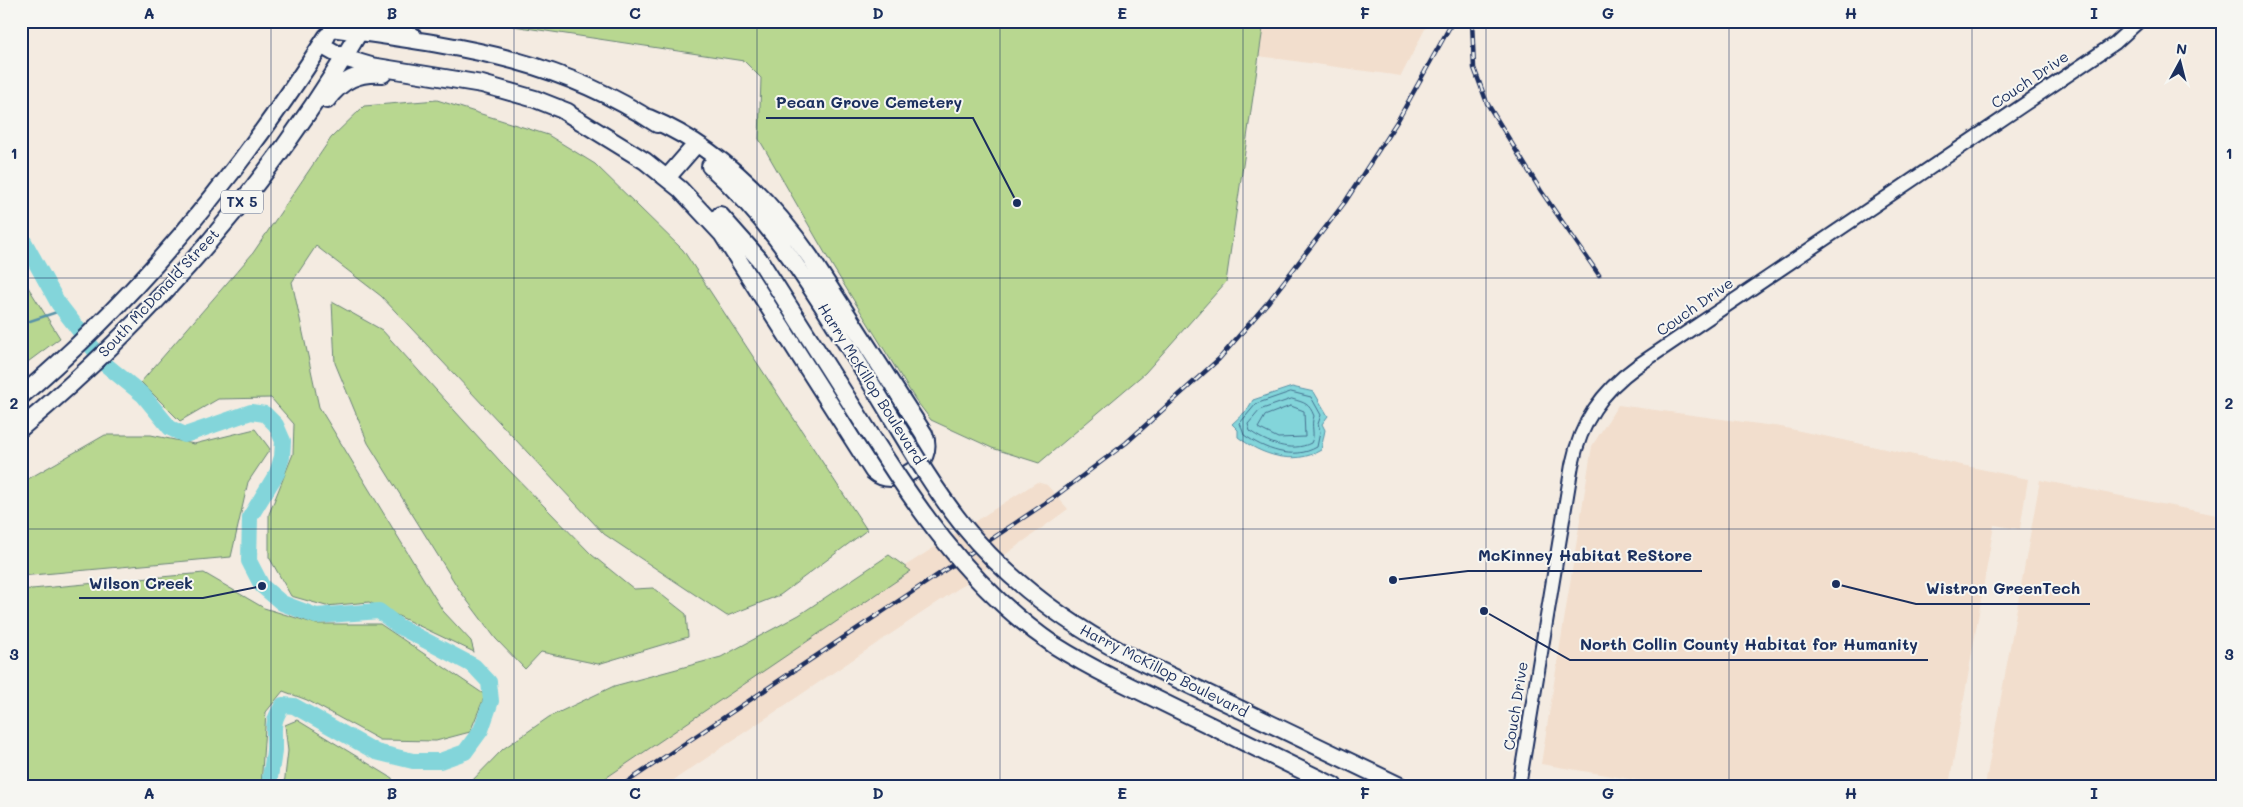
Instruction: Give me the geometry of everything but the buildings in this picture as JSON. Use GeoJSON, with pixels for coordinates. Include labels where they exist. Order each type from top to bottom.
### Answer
{"type":"FeatureCollection","features":[{"type":"Feature","properties":{"kind":"main road"},"geometry":{"type":"LineString","coordinates":[[392,21],[400,31],[426,42]]}},
{"type":"Feature","properties":{"kind":"main road","name":"Harry McKillop Boulevard"},"geometry":{"type":"LineString","coordinates":[[334,24],[363,26],[426,42],[491,53],[542,67],[597,89],[649,118],[692,149],[736,190],[787,252],[949,505],[988,554],[1012,578],[1049,608],[1092,636],[1125,654],[1400,786]]}},
{"type":"Feature","properties":{"kind":"main road","name":"South McDonald Street"},"geometry":{"type":"LineString","coordinates":[[21,396],[107,316],[165,254],[248,154],[334,24]]}},
{"type":"Feature","properties":{"kind":"main road","name":"South McDonald Street"},"geometry":{"type":"LineString","coordinates":[[21,428],[125,333],[192,263],[259,182],[344,58],[363,26]]}},
{"type":"Feature","properties":{"kind":"main road","name":"Harry McKillop Boulevard"},"geometry":{"type":"LineString","coordinates":[[321,45],[344,58],[371,66],[506,90],[559,108],[638,147],[672,172],[718,212],[759,260],[918,509],[969,571],[999,600],[1040,635],[1073,656],[1113,678],[1334,786]]}},
{"type":"Feature","properties":{"kind":"main road"},"geometry":{"type":"LineString","coordinates":[[259,182],[284,161],[336,88],[346,80],[372,73],[401,77],[436,77]]}},
{"type":"Feature","properties":{"kind":"main road"},"geometry":{"type":"LineString","coordinates":[[559,108],[629,150],[656,170],[680,189],[722,234],[873,471],[885,478],[899,478],[920,463],[928,451],[924,434],[800,242],[759,195],[722,162],[677,130],[649,118]]}},
{"type":"Feature","properties":{"kind":"main road"},"geometry":{"type":"LineString","coordinates":[[672,172],[692,149]]}},
{"type":"Feature","properties":{"kind":"street","name":"Couch Drive"},"geometry":{"type":"LineString","coordinates":[[1519,786],[1572,465],[1583,427],[1600,399],[1619,379],[1637,366],[2115,43],[2139,21]]}},
{"type":"Feature","properties":{"kind":"shaded area"},"geometry":{"type":"Polygon","coordinates":[[[1264,21],[1429,21],[1401,76],[1259,56],[1264,21]]]}},
{"type":"Feature","properties":{"kind":"shaded area"},"geometry":{"type":"Polygon","coordinates":[[[1618,405],[1781,427],[2028,479],[2020,529],[1994,525],[1949,786],[1672,786],[1541,764],[1592,446],[1618,405]]]}},
{"type":"Feature","properties":{"kind":"shaded area"},"geometry":{"type":"Polygon","coordinates":[[[2040,480],[2222,516],[2222,786],[1985,786],[2040,480]]]}},
{"type":"Feature","properties":{"kind":"shaded area"},"geometry":{"type":"Polygon","coordinates":[[[1037,482],[1047,485],[1068,509],[962,586],[665,786],[566,786],[842,606],[1037,482]]]}},
{"type":"Feature","properties":{"kind":"green space"},"geometry":{"type":"Polygon","coordinates":[[[480,21],[1264,21],[1226,282],[1145,373],[1039,463],[992,448],[931,420],[915,399],[833,267],[759,139],[761,78],[744,61],[480,21]]]}},
{"type":"Feature","properties":{"kind":"green space"},"geometry":{"type":"Polygon","coordinates":[[[437,100],[548,135],[595,164],[683,250],[867,530],[780,595],[727,616],[604,534],[381,296],[316,246],[292,282],[319,407],[443,611],[471,641],[474,652],[369,602],[326,606],[291,596],[269,557],[269,514],[293,454],[294,424],[271,398],[218,399],[180,421],[141,382],[253,253],[331,138],[364,106],[437,100]]]}},
{"type":"Feature","properties":{"kind":"green space"},"geometry":{"type":"Polygon","coordinates":[[[21,276],[60,338],[21,367],[21,276]]]}},
{"type":"Feature","properties":{"kind":"green space"},"geometry":{"type":"Polygon","coordinates":[[[332,302],[382,330],[500,461],[592,555],[634,589],[653,588],[686,614],[688,637],[598,664],[541,652],[525,669],[496,639],[460,591],[368,443],[335,363],[332,302]]]}},
{"type":"Feature","properties":{"kind":"green space"},"geometry":{"type":"Polygon","coordinates":[[[255,429],[270,449],[248,482],[231,557],[21,576],[21,483],[105,435],[151,435],[194,444],[255,429]]]}},
{"type":"Feature","properties":{"kind":"green space"},"geometry":{"type":"Polygon","coordinates":[[[889,555],[911,571],[594,786],[467,786],[503,749],[549,717],[614,686],[721,657],[799,615],[889,555]]]}},
{"type":"Feature","properties":{"kind":"green space"},"geometry":{"type":"Polygon","coordinates":[[[204,573],[264,608],[316,624],[380,624],[485,695],[470,732],[436,741],[380,740],[307,700],[283,691],[266,712],[261,786],[21,786],[21,590],[204,573]]]}},
{"type":"Feature","properties":{"kind":"green space"},"geometry":{"type":"Polygon","coordinates":[[[297,720],[392,778],[394,786],[284,786],[288,751],[285,725],[297,720]]]}},
{"type":"Feature","properties":{"kind":"water"},"geometry":{"type":"Polygon","coordinates":[[[1292,387],[1314,392],[1328,416],[1322,424],[1325,430],[1321,450],[1311,455],[1289,458],[1257,449],[1238,437],[1238,430],[1232,424],[1247,410],[1253,400],[1292,387]]]}},
{"type":"Feature","properties":{"kind":"waterway"},"geometry":{"type":"LineString","coordinates":[[21,236],[58,303],[106,365],[143,395],[170,428],[185,435],[251,412],[265,414],[276,425],[283,441],[282,457],[277,473],[250,517],[249,561],[262,586],[282,603],[316,616],[379,611],[398,626],[474,666],[489,682],[491,701],[481,730],[465,752],[440,761],[413,761],[376,752],[294,706],[283,705],[275,722],[274,750],[269,786]]}},
{"type":"Feature","properties":{"kind":"waterway"},"geometry":{"type":"LineString","coordinates":[[21,324],[63,310]]}},
{"type":"Feature","properties":{"kind":"railway"},"geometry":{"type":"LineString","coordinates":[[621,786],[1053,498],[1126,443],[1219,359],[1269,301],[1345,202],[1398,120],[1453,21]]}},
{"type":"Feature","properties":{"kind":"railway"},"geometry":{"type":"LineString","coordinates":[[1472,21],[1474,68],[1487,103],[1541,191],[1599,275]]}},
{"type":"Feature","properties":{"kind":"place","name":"Pecan Grove Cemetery"},"geometry":{"type":"Point","coordinates":[1017,203]}},
{"type":"Feature","properties":{"kind":"place","name":"McKinney Habitat ReStore"},"geometry":{"type":"Point","coordinates":[1393,580]}},
{"type":"Feature","properties":{"kind":"place","name":"Wistron GreenTech"},"geometry":{"type":"Point","coordinates":[1836,584]}},
{"type":"Feature","properties":{"kind":"place","name":"Wilson Creek"},"geometry":{"type":"Point","coordinates":[262,586]}},
{"type":"Feature","properties":{"kind":"place","name":"North Collin County Habitat for Humanity"},"geometry":{"type":"Point","coordinates":[1484,611]}}]}
